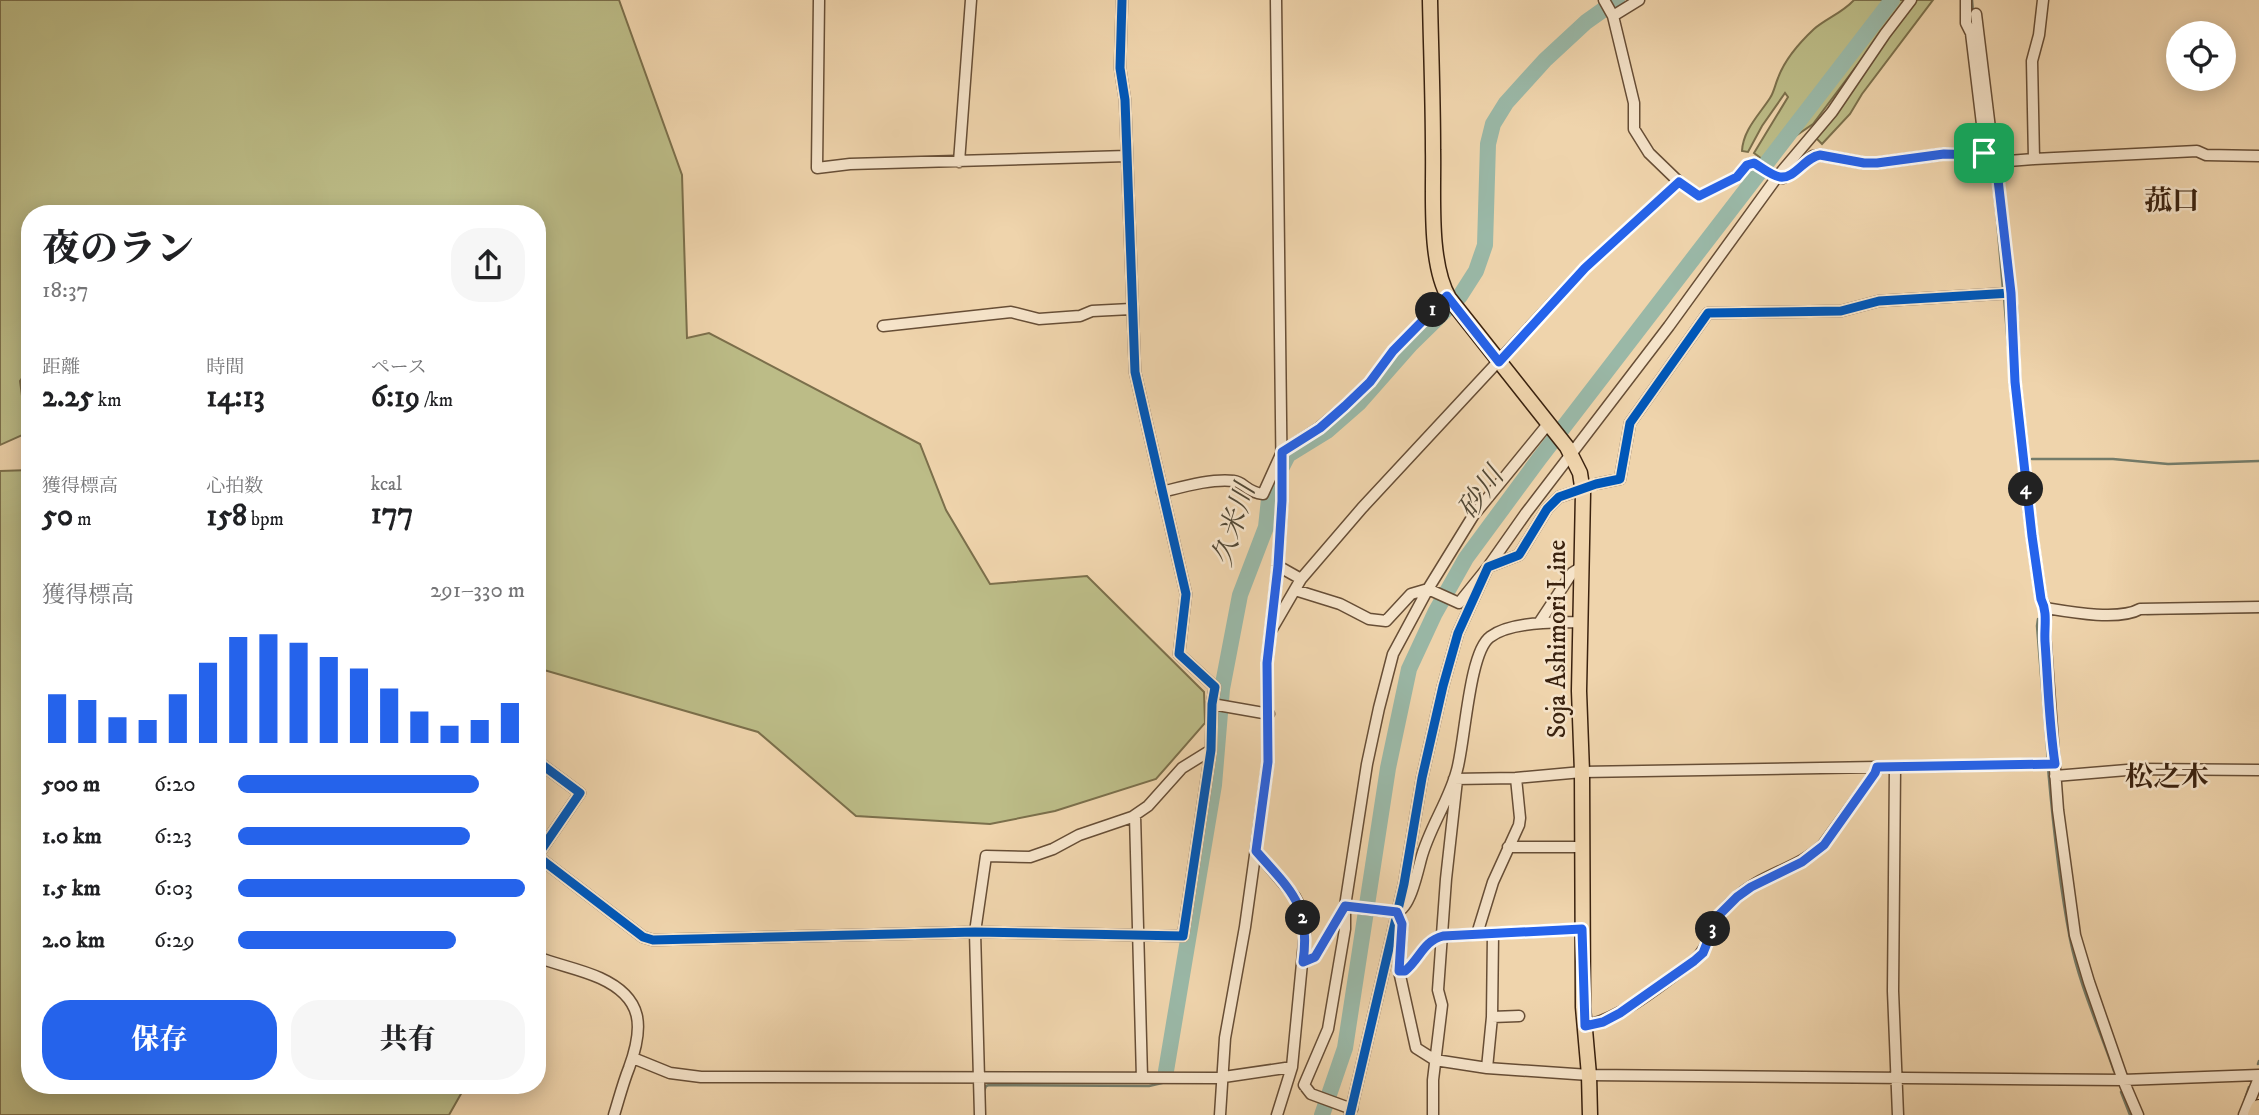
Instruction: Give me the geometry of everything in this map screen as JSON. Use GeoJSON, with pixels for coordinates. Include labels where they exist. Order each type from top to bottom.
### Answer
{"type":"FeatureCollection","features":[{"type":"Feature","properties":{"kind":"highway"},"geometry":{"type":"LineString","coordinates":[[2256,1115],[2259,1108]]}},
{"type":"Feature","properties":{"kind":"main road","name":"Soja Ashimori Line"},"geometry":{"type":"LineString","coordinates":[[1430,0],[1437,265],[1451,301],[1569,451],[1580,473],[1583,493],[1579,622],[1581,847],[1590,1115]]}},
{"type":"Feature","properties":{"kind":"street"},"geometry":{"type":"LineString","coordinates":[[819,0],[817,168],[850,164],[1126,156]]}},
{"type":"Feature","properties":{"kind":"street"},"geometry":{"type":"LineString","coordinates":[[959,162],[971,0]]}},
{"type":"Feature","properties":{"kind":"street"},"geometry":{"type":"LineString","coordinates":[[546,863],[643,937],[653,940],[975,932],[1184,936],[1217,705],[1215,687],[1179,654],[1186,594],[1135,372],[1125,100],[1120,68],[1122,0]]}},
{"type":"Feature","properties":{"kind":"street"},"geometry":{"type":"LineString","coordinates":[[1220,1115],[1225,1038],[1242,948],[1268,762],[1267,663],[1278,566],[1282,457],[1276,0]]}},
{"type":"Feature","properties":{"kind":"street"},"geometry":{"type":"LineString","coordinates":[[1604,0],[1613,14],[1634,103],[1634,129],[1649,152],[1679,182],[1699,196],[1737,177],[1747,165],[1754,163],[1783,178],[1813,156],[1820,155],[1864,163],[1944,154],[2035,159],[2197,151],[2206,155],[2259,156]]}},
{"type":"Feature","properties":{"kind":"street"},"geometry":{"type":"LineString","coordinates":[[1613,14],[1639,0]]}},
{"type":"Feature","properties":{"kind":"street"},"geometry":{"type":"LineString","coordinates":[[1458,603],[1488,567],[1569,451],[1669,326],[1774,175],[1832,112],[1911,0]]}},
{"type":"Feature","properties":{"kind":"street"},"geometry":{"type":"LineString","coordinates":[[1966,0],[1966,23],[1971,33],[1991,155]]}},
{"type":"Feature","properties":{"kind":"street"},"geometry":{"type":"LineString","coordinates":[[2035,159],[2032,61],[2043,0]]}},
{"type":"Feature","properties":{"kind":"street"},"geometry":{"type":"LineString","coordinates":[[1976,14],[2027,499],[2041,599],[2046,608],[2050,732],[2075,935],[2123,1080],[2138,1115]]}},
{"type":"Feature","properties":{"kind":"street"},"geometry":{"type":"LineString","coordinates":[[1270,632],[1301,579],[1362,508],[1585,268],[1679,182]]}},
{"type":"Feature","properties":{"kind":"street"},"geometry":{"type":"LineString","coordinates":[[1596,484],[1620,479],[1630,423],[1708,313],[1841,311],[1879,301],[2006,293]]}},
{"type":"Feature","properties":{"kind":"street"},"geometry":{"type":"LineString","coordinates":[[1162,492],[1201,483],[1232,480],[1254,493],[1263,494],[1282,457],[1345,406],[1370,382],[1393,351],[1451,301]]}},
{"type":"Feature","properties":{"kind":"street"},"geometry":{"type":"LineString","coordinates":[[883,326],[1011,313],[1039,318],[1131,309]]}},
{"type":"Feature","properties":{"kind":"street"},"geometry":{"type":"LineString","coordinates":[[1304,1085],[1328,1029],[1345,929],[1345,906],[1367,764],[1378,708],[1393,654],[1428,589],[1473,516],[1550,426]]}},
{"type":"Feature","properties":{"kind":"street"},"geometry":{"type":"LineString","coordinates":[[1304,1085],[1311,1094],[1351,1112],[1404,884],[1422,778],[1443,686],[1462,624],[1488,567],[1519,555],[1547,509],[1559,497],[1574,492]]}},
{"type":"Feature","properties":{"kind":"street"},"geometry":{"type":"LineString","coordinates":[[1278,566],[1301,579]]}},
{"type":"Feature","properties":{"kind":"street"},"geometry":{"type":"LineString","coordinates":[[1539,623],[1572,573],[1580,568]]}},
{"type":"Feature","properties":{"kind":"street"},"geometry":{"type":"LineString","coordinates":[[1295,590],[1340,604],[1369,620],[1386,621],[1411,594],[1428,589],[1458,603]]}},
{"type":"Feature","properties":{"kind":"street"},"geometry":{"type":"LineString","coordinates":[[1458,603],[1462,624]]}},
{"type":"Feature","properties":{"kind":"street"},"geometry":{"type":"LineString","coordinates":[[2046,608],[2098,614],[2133,613],[2140,609],[2259,607]]}},
{"type":"Feature","properties":{"kind":"street"},"geometry":{"type":"LineString","coordinates":[[1433,1115],[1435,1060],[1442,1005],[1438,990],[1456,779],[1467,701],[1480,650],[1488,638],[1498,632],[1539,623],[1579,622]]}},
{"type":"Feature","properties":{"kind":"street"},"geometry":{"type":"LineString","coordinates":[[1217,705],[1269,713]]}},
{"type":"Feature","properties":{"kind":"street"},"geometry":{"type":"LineString","coordinates":[[980,1115],[975,932],[986,856],[1030,857],[1053,849],[1079,835],[1135,815],[1148,806],[1182,768],[1211,750]]}},
{"type":"Feature","properties":{"kind":"street"},"geometry":{"type":"LineString","coordinates":[[1456,779],[1516,778],[1581,772],[1877,767],[2259,770]]}},
{"type":"Feature","properties":{"kind":"street"},"geometry":{"type":"LineString","coordinates":[[1585,1026],[1603,1022],[1620,1013],[1703,953],[1718,916],[1737,897],[1751,887],[1802,862],[1824,845],[1877,767]]}},
{"type":"Feature","properties":{"kind":"street"},"geometry":{"type":"LineString","coordinates":[[1895,767],[1893,991],[1898,1115]]}},
{"type":"Feature","properties":{"kind":"street"},"geometry":{"type":"LineString","coordinates":[[546,768],[580,793],[546,843]]}},
{"type":"Feature","properties":{"kind":"street"},"geometry":{"type":"LineString","coordinates":[[1477,934],[1493,882],[1520,818],[1516,778]]}},
{"type":"Feature","properties":{"kind":"street"},"geometry":{"type":"LineString","coordinates":[[1345,906],[1397,912],[1405,906],[1425,845],[1456,779]]}},
{"type":"Feature","properties":{"kind":"street"},"geometry":{"type":"LineString","coordinates":[[1135,815],[1142,1078]]}},
{"type":"Feature","properties":{"kind":"street"},"geometry":{"type":"LineString","coordinates":[[1508,847],[1581,847]]}},
{"type":"Feature","properties":{"kind":"street"},"geometry":{"type":"LineString","coordinates":[[1256,851],[1284,882],[1302,911],[1305,932],[1292,1067],[1277,1115]]}},
{"type":"Feature","properties":{"kind":"street"},"geometry":{"type":"LineString","coordinates":[[1303,962],[1315,957],[1345,906]]}},
{"type":"Feature","properties":{"kind":"street"},"geometry":{"type":"LineString","coordinates":[[1397,912],[1402,924],[1399,971],[1416,1048],[1435,1060],[1487,1068],[1589,1075],[2123,1080],[2259,1077],[2244,1115]]}},
{"type":"Feature","properties":{"kind":"street"},"geometry":{"type":"LineString","coordinates":[[1399,971],[1405,971],[1424,947],[1443,936],[1582,929]]}},
{"type":"Feature","properties":{"kind":"street"},"geometry":{"type":"LineString","coordinates":[[1487,1068],[1492,1017],[1493,934]]}},
{"type":"Feature","properties":{"kind":"street"},"geometry":{"type":"LineString","coordinates":[[546,960],[596,976],[626,993],[638,1017],[634,1058],[614,1115]]}},
{"type":"Feature","properties":{"kind":"street"},"geometry":{"type":"LineString","coordinates":[[1492,1017],[1519,1016]]}},
{"type":"Feature","properties":{"kind":"street"},"geometry":{"type":"LineString","coordinates":[[1294,1052],[1307,1055],[1311,1061],[1304,1085]]}},
{"type":"Feature","properties":{"kind":"street"},"geometry":{"type":"LineString","coordinates":[[634,1058],[670,1073],[701,1077],[1222,1077],[1292,1067]]}},
{"type":"Feature","properties":{"kind":"green space"},"geometry":{"type":"Polygon","coordinates":[[[0,0],[619,0],[682,175],[687,338],[709,333],[920,444],[946,510],[990,584],[1087,576],[1204,692],[1205,723],[1156,779],[1055,811],[990,824],[856,816],[758,732],[546,671],[546,205],[21,205],[21,436],[0,445],[0,0]]]}},
{"type":"Feature","properties":{"kind":"green space"},"geometry":{"type":"Polygon","coordinates":[[[1854,0],[1906,0],[1813,124],[1762,159],[1754,153],[1788,97],[1785,93],[1748,152],[1742,151],[1748,129],[1771,96],[1784,64],[1814,29],[1854,0]]]}},
{"type":"Feature","properties":{"kind":"green space"},"geometry":{"type":"Polygon","coordinates":[[[1915,0],[1933,0],[1850,114],[1822,144],[1816,138],[1915,0]]]}},
{"type":"Feature","properties":{"kind":"green space"},"geometry":{"type":"Polygon","coordinates":[[[21,470],[21,1094],[461,1094],[449,1115],[0,1115],[0,471],[21,470]]]}},
{"type":"Feature","properties":{"kind":"waterway","name":"久米川"},"geometry":{"type":"LineString","coordinates":[[1166,1071],[1214,785],[1222,689],[1240,595],[1266,527],[1270,490],[1288,455],[1327,431],[1359,403],[1411,344],[1460,296],[1476,271],[1485,245],[1488,144],[1493,124],[1506,103],[1545,60],[1586,22],[1617,0]]}},
{"type":"Feature","properties":{"kind":"waterway","name":"砂川"},"geometry":{"type":"LineString","coordinates":[[1322,1115],[1345,1048],[1388,768],[1409,669],[1435,613],[1466,558],[1539,459],[1892,0]]}},
{"type":"Feature","properties":{"kind":"waterway"},"geometry":{"type":"LineString","coordinates":[[1972,0],[1973,12]]}},
{"type":"Feature","properties":{"kind":"waterway"},"geometry":{"type":"LineString","coordinates":[[1997,220],[2003,290]]}},
{"type":"Feature","properties":{"kind":"waterway"},"geometry":{"type":"LineString","coordinates":[[2004,297],[2008,346]]}},
{"type":"Feature","properties":{"kind":"waterway"},"geometry":{"type":"LineString","coordinates":[[2032,459],[2113,459],[2168,464],[2259,461]]}},
{"type":"Feature","properties":{"kind":"waterway"},"geometry":{"type":"LineString","coordinates":[[2023,499],[2024,513]]}},
{"type":"Feature","properties":{"kind":"waterway"},"geometry":{"type":"LineString","coordinates":[[2147,614],[2259,612]]}},
{"type":"Feature","properties":{"kind":"waterway"},"geometry":{"type":"LineString","coordinates":[[2038,619],[2048,761]]}},
{"type":"Feature","properties":{"kind":"waterway"},"geometry":{"type":"LineString","coordinates":[[2048,768],[2070,939],[2084,989],[2114,1071]]}},
{"type":"Feature","properties":{"kind":"waterway"},"geometry":{"type":"LineString","coordinates":[[984,1091],[989,1085],[1149,1086],[1162,1083]]}},
{"type":"Feature","properties":{"kind":"waterway"},"geometry":{"type":"LineString","coordinates":[[2245,1099],[2249,1087]]}},
{"type":"Feature","properties":{"kind":"waterway"},"geometry":{"type":"LineString","coordinates":[[2121,1092],[2130,1115]]}},
{"type":"Feature","properties":{"kind":"cycle path"},"geometry":{"type":"LineString","coordinates":[[546,863],[643,937],[653,940],[975,932],[1183,936],[1211,750],[1215,687],[1179,654],[1186,594],[1135,372],[1125,100],[1120,68],[1122,0]]}},
{"type":"Feature","properties":{"kind":"cycle path"},"geometry":{"type":"LineString","coordinates":[[1350,1115],[1404,884],[1422,778],[1443,686],[1458,633],[1488,567],[1519,555],[1547,509],[1559,497],[1620,479],[1630,423],[1708,313],[1841,311],[1879,301],[2011,293]]}},
{"type":"Feature","properties":{"kind":"cycle path"},"geometry":{"type":"LineString","coordinates":[[546,768],[580,793],[546,843]]}},
{"type":"Feature","properties":{"kind":"district","name":"菰口"},"geometry":{"type":"Point","coordinates":[2172,201]}},
{"type":"Feature","properties":{"kind":"district","name":"松之木"},"geometry":{"type":"Point","coordinates":[2167,777]}},
{"type":"Feature","properties":{"kind":"route"},"geometry":{"type":"LineString","coordinates":[[1984,153],[1993,153],[1996,162],[2011,293],[2015,382],[2027,499],[2041,599],[2046,608],[2050,732],[2055,764],[1877,767],[1824,845],[1802,862],[1751,887],[1737,897],[1718,916],[1703,953],[1620,1013],[1603,1022],[1585,1026],[1582,929],[1443,936],[1424,947],[1405,971],[1399,971],[1402,924],[1397,912],[1345,906],[1315,957],[1303,962],[1305,932],[1302,911],[1284,882],[1256,851],[1268,762],[1267,663],[1278,566],[1282,452],[1320,428],[1345,406],[1370,382],[1393,351],[1447,296],[1499,362],[1585,268],[1679,182],[1699,196],[1737,177],[1751,163],[1783,178],[1813,156],[1820,155],[1877,163],[1944,154],[1984,153]]}}]}
